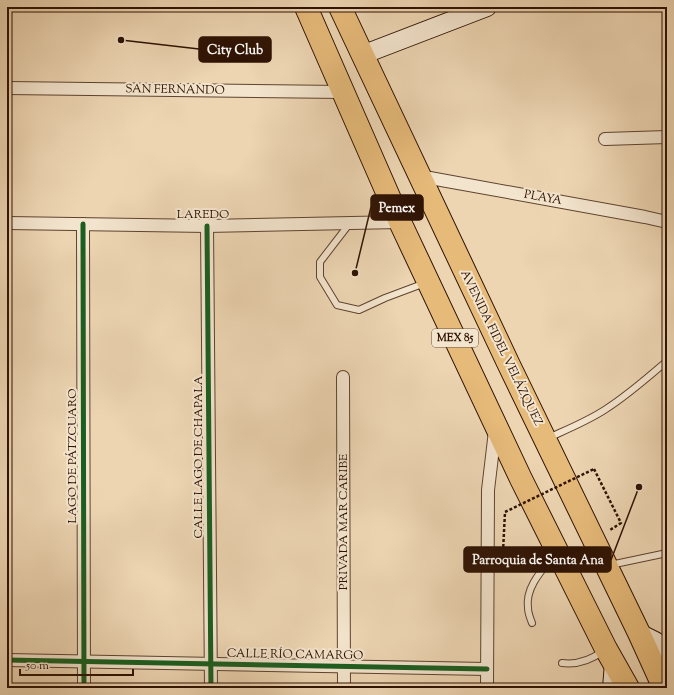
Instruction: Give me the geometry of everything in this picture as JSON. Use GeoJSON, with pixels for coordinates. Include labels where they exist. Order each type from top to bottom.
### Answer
{"type":"FeatureCollection","features":[{"type":"Feature","properties":{"kind":"highway","name":"MEX 85"},"geometry":{"type":"LineString","coordinates":[[306,7],[400,222],[521,479],[610,656],[628,688]]}},
{"type":"Feature","properties":{"kind":"highway","name":"AVENIDA FIDEL VELÁZQUEZ"},"geometry":{"type":"LineString","coordinates":[[344,9],[362,55],[419,176],[639,632],[664,688]]}},
{"type":"Feature","properties":{"kind":"street"},"geometry":{"type":"LineString","coordinates":[[362,55],[487,7]]}},
{"type":"Feature","properties":{"kind":"street","name":"SAN FERNANDO"},"geometry":{"type":"LineString","coordinates":[[7,88],[342,92]]}},
{"type":"Feature","properties":{"kind":"street"},"geometry":{"type":"LineString","coordinates":[[605,139],[667,137]]}},
{"type":"Feature","properties":{"kind":"street","name":"PLAYA"},"geometry":{"type":"LineString","coordinates":[[419,176],[667,222]]}},
{"type":"Feature","properties":{"kind":"street","name":"LAREDO"},"geometry":{"type":"LineString","coordinates":[[7,223],[207,226],[400,222]]}},
{"type":"Feature","properties":{"kind":"street","name":"LAGO DE PÁTZCUARO"},"geometry":{"type":"LineString","coordinates":[[83,224],[84,688]]}},
{"type":"Feature","properties":{"kind":"street","name":"CALLE LAGO DE CHAPALA"},"geometry":{"type":"LineString","coordinates":[[207,226],[211,688]]}},
{"type":"Feature","properties":{"kind":"street","name":"PRIVADA MAR CARIBE"},"geometry":{"type":"LineString","coordinates":[[343,377],[344,688]]}},
{"type":"Feature","properties":{"kind":"street"},"geometry":{"type":"LineString","coordinates":[[487,688],[488,490],[496,424]]}},
{"type":"Feature","properties":{"kind":"street"},"geometry":{"type":"LineString","coordinates":[[639,632],[655,641],[667,651]]}},
{"type":"Feature","properties":{"kind":"street"},"geometry":{"type":"LineString","coordinates":[[610,656],[612,688]]}},
{"type":"Feature","properties":{"kind":"street","name":"CALLE RÍO CAMARGO"},"geometry":{"type":"LineString","coordinates":[[7,660],[487,669]]}},
{"type":"Feature","properties":{"kind":"lane"},"geometry":{"type":"LineString","coordinates":[[350,223],[320,262],[320,277],[337,304],[359,310],[428,282]]}},
{"type":"Feature","properties":{"kind":"lane"},"geometry":{"type":"LineString","coordinates":[[545,439],[606,410],[667,361]]}},
{"type":"Feature","properties":{"kind":"lane"},"geometry":{"type":"LineString","coordinates":[[532,624],[528,608],[528,599],[531,587],[539,573],[557,552]]}},
{"type":"Feature","properties":{"kind":"lane"},"geometry":{"type":"LineString","coordinates":[[607,566],[667,552]]}},
{"type":"Feature","properties":{"kind":"lane"},"geometry":{"type":"LineString","coordinates":[[562,663],[578,663],[597,656],[610,656]]}},
{"type":"Feature","properties":{"kind":"path"},"geometry":{"type":"LineString","coordinates":[[505,512],[594,469],[621,523],[594,540]]}},
{"type":"Feature","properties":{"kind":"cycle path"},"geometry":{"type":"LineString","coordinates":[[83,224],[84,688]]}},
{"type":"Feature","properties":{"kind":"cycle path"},"geometry":{"type":"LineString","coordinates":[[207,226],[211,688]]}},
{"type":"Feature","properties":{"kind":"cycle path"},"geometry":{"type":"LineString","coordinates":[[7,660],[487,669]]}},
{"type":"Feature","properties":{"kind":"place","name":"City Club"},"geometry":{"type":"Point","coordinates":[121,40]}},
{"type":"Feature","properties":{"kind":"place","name":"Pemex"},"geometry":{"type":"Point","coordinates":[355,273]}},
{"type":"Feature","properties":{"kind":"place","name":"Parroquia de Santa Ana"},"geometry":{"type":"Point","coordinates":[639,487]}}]}
